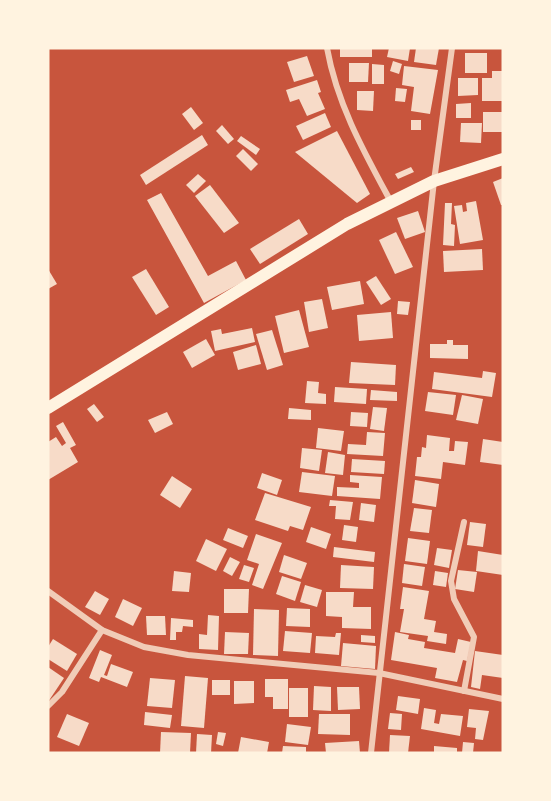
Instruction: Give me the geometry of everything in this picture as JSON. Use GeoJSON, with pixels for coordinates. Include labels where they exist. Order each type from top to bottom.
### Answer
{"type":"FeatureCollection","features":[{"type":"Feature","properties":{"kind":"main road"},"geometry":{"type":"LineString","coordinates":[[48,408],[347,224],[434,181],[503,159]]}},
{"type":"Feature","properties":{"kind":"street"},"geometry":{"type":"LineString","coordinates":[[327,48],[332,75],[356,139],[387,204]]}},
{"type":"Feature","properties":{"kind":"street"},"geometry":{"type":"LineString","coordinates":[[371,753],[434,181],[452,48]]}},
{"type":"Feature","properties":{"kind":"street"},"geometry":{"type":"LineString","coordinates":[[464,522],[451,581],[454,599],[474,637],[464,691]]}},
{"type":"Feature","properties":{"kind":"street"},"geometry":{"type":"LineString","coordinates":[[48,591],[102,630],[144,646],[188,655],[379,673],[503,699]]}},
{"type":"Feature","properties":{"kind":"street"},"geometry":{"type":"LineString","coordinates":[[48,706],[68,684],[102,630]]}},
{"type":"Feature","properties":{"kind":"building"},"geometry":{"type":"Polygon","coordinates":[[[340,48],[372,48],[372,57],[340,57],[340,48]]]}},
{"type":"Feature","properties":{"kind":"building"},"geometry":{"type":"Polygon","coordinates":[[[389,48],[410,48],[408,61],[387,57],[389,48]]]}},
{"type":"Feature","properties":{"kind":"building"},"geometry":{"type":"Polygon","coordinates":[[[416,48],[439,48],[436,65],[414,62],[416,48]]]}},
{"type":"Feature","properties":{"kind":"building"},"geometry":{"type":"Polygon","coordinates":[[[465,53],[487,53],[487,73],[465,73],[465,53]]]}},
{"type":"Feature","properties":{"kind":"building"},"geometry":{"type":"Polygon","coordinates":[[[307,56],[314,76],[294,82],[287,62],[307,56]]]}},
{"type":"Feature","properties":{"kind":"building"},"geometry":{"type":"Polygon","coordinates":[[[393,61],[402,64],[399,74],[390,71],[393,61]]]}},
{"type":"Feature","properties":{"kind":"building"},"geometry":{"type":"Polygon","coordinates":[[[349,63],[369,63],[368,82],[349,82],[349,63]]]}},
{"type":"Feature","properties":{"kind":"building"},"geometry":{"type":"Polygon","coordinates":[[[372,64],[384,65],[384,84],[372,84],[372,64]]]}},
{"type":"Feature","properties":{"kind":"building"},"geometry":{"type":"Polygon","coordinates":[[[404,66],[438,70],[430,114],[411,111],[414,87],[402,85],[404,66]]]}},
{"type":"Feature","properties":{"kind":"building"},"geometry":{"type":"Polygon","coordinates":[[[492,71],[503,71],[503,101],[482,101],[482,78],[492,78],[492,71]]]}},
{"type":"Feature","properties":{"kind":"building"},"geometry":{"type":"Polygon","coordinates":[[[458,78],[478,78],[478,95],[458,96],[458,78]]]}},
{"type":"Feature","properties":{"kind":"building"},"geometry":{"type":"Polygon","coordinates":[[[317,80],[321,92],[318,93],[325,109],[307,116],[299,99],[290,102],[286,90],[317,80]]]}},
{"type":"Feature","properties":{"kind":"building"},"geometry":{"type":"Polygon","coordinates":[[[396,88],[407,89],[405,102],[395,101],[396,88]]]}},
{"type":"Feature","properties":{"kind":"building"},"geometry":{"type":"Polygon","coordinates":[[[357,91],[374,91],[373,111],[357,110],[357,91]]]}},
{"type":"Feature","properties":{"kind":"building"},"geometry":{"type":"Polygon","coordinates":[[[471,103],[471,118],[456,118],[456,104],[471,103]]]}},
{"type":"Feature","properties":{"kind":"building"},"geometry":{"type":"Polygon","coordinates":[[[191,107],[203,123],[194,130],[182,114],[191,107]]]}},
{"type":"Feature","properties":{"kind":"building"},"geometry":{"type":"Polygon","coordinates":[[[483,112],[502,112],[502,132],[483,132],[483,112]]]}},
{"type":"Feature","properties":{"kind":"building"},"geometry":{"type":"Polygon","coordinates":[[[325,113],[331,127],[303,140],[296,126],[325,113]]]}},
{"type":"Feature","properties":{"kind":"building"},"geometry":{"type":"Polygon","coordinates":[[[411,120],[421,120],[421,130],[411,130],[411,120]]]}},
{"type":"Feature","properties":{"kind":"building"},"geometry":{"type":"Polygon","coordinates":[[[461,123],[482,123],[481,143],[460,142],[461,123]]]}},
{"type":"Feature","properties":{"kind":"building"},"geometry":{"type":"Polygon","coordinates":[[[222,125],[234,139],[228,144],[216,131],[222,125]]]}},
{"type":"Feature","properties":{"kind":"building"},"geometry":{"type":"Polygon","coordinates":[[[337,131],[370,194],[357,203],[295,152],[337,131]]]}},
{"type":"Feature","properties":{"kind":"building"},"geometry":{"type":"Polygon","coordinates":[[[202,135],[208,145],[146,185],[140,175],[202,135]]]}},
{"type":"Feature","properties":{"kind":"building"},"geometry":{"type":"Polygon","coordinates":[[[241,136],[260,149],[256,155],[237,141],[241,136]]]}},
{"type":"Feature","properties":{"kind":"building"},"geometry":{"type":"Polygon","coordinates":[[[243,149],[258,164],[251,171],[236,156],[243,149]]]}},
{"type":"Feature","properties":{"kind":"building"},"geometry":{"type":"Polygon","coordinates":[[[411,167],[414,172],[398,179],[395,174],[411,167]]]}},
{"type":"Feature","properties":{"kind":"building"},"geometry":{"type":"Polygon","coordinates":[[[198,174],[206,181],[194,193],[186,185],[198,174]]]}},
{"type":"Feature","properties":{"kind":"building"},"geometry":{"type":"Polygon","coordinates":[[[503,178],[503,205],[501,205],[493,182],[503,178]]]}},
{"type":"Feature","properties":{"kind":"building"},"geometry":{"type":"Polygon","coordinates":[[[210,185],[239,223],[224,233],[195,196],[210,185]]]}},
{"type":"Feature","properties":{"kind":"building"},"geometry":{"type":"Polygon","coordinates":[[[161,193],[208,276],[236,261],[246,280],[204,303],[147,200],[161,193]]]}},
{"type":"Feature","properties":{"kind":"building"},"geometry":{"type":"Polygon","coordinates":[[[476,201],[483,240],[460,244],[454,206],[462,205],[463,212],[467,211],[466,203],[476,201]]]}},
{"type":"Feature","properties":{"kind":"building"},"geometry":{"type":"Polygon","coordinates":[[[445,203],[452,203],[451,224],[455,225],[454,246],[443,245],[445,203]]]}},
{"type":"Feature","properties":{"kind":"building"},"geometry":{"type":"Polygon","coordinates":[[[418,211],[425,232],[405,239],[397,218],[418,211]]]}},
{"type":"Feature","properties":{"kind":"building"},"geometry":{"type":"Polygon","coordinates":[[[299,219],[308,234],[260,264],[250,249],[299,219]]]}},
{"type":"Feature","properties":{"kind":"building"},"geometry":{"type":"Polygon","coordinates":[[[396,232],[413,267],[395,274],[379,240],[396,232]]]}},
{"type":"Feature","properties":{"kind":"building"},"geometry":{"type":"Polygon","coordinates":[[[482,249],[483,270],[444,272],[443,251],[482,249]]]}},
{"type":"Feature","properties":{"kind":"building"},"geometry":{"type":"Polygon","coordinates":[[[48,269],[57,284],[48,289],[48,269]]]}},
{"type":"Feature","properties":{"kind":"building"},"geometry":{"type":"Polygon","coordinates":[[[146,269],[169,307],[156,315],[132,277],[146,269]]]}},
{"type":"Feature","properties":{"kind":"building"},"geometry":{"type":"Polygon","coordinates":[[[376,276],[391,299],[381,305],[366,282],[376,276]]]}},
{"type":"Feature","properties":{"kind":"building"},"geometry":{"type":"Polygon","coordinates":[[[360,281],[364,304],[332,310],[327,287],[360,281]]]}},
{"type":"Feature","properties":{"kind":"building"},"geometry":{"type":"Polygon","coordinates":[[[322,299],[328,328],[309,332],[304,302],[322,299]]]}},
{"type":"Feature","properties":{"kind":"building"},"geometry":{"type":"Polygon","coordinates":[[[398,301],[410,302],[408,315],[397,314],[398,301]]]}},
{"type":"Feature","properties":{"kind":"building"},"geometry":{"type":"Polygon","coordinates":[[[299,310],[309,347],[284,353],[275,316],[299,310]]]}},
{"type":"Feature","properties":{"kind":"building"},"geometry":{"type":"Polygon","coordinates":[[[391,312],[393,338],[359,341],[357,315],[391,312]]]}},
{"type":"Feature","properties":{"kind":"building"},"geometry":{"type":"Polygon","coordinates":[[[252,328],[255,342],[215,351],[211,331],[221,329],[222,334],[252,328]]]}},
{"type":"Feature","properties":{"kind":"building"},"geometry":{"type":"Polygon","coordinates":[[[272,330],[283,365],[267,370],[256,334],[272,330]]]}},
{"type":"Feature","properties":{"kind":"building"},"geometry":{"type":"Polygon","coordinates":[[[206,339],[215,355],[192,368],[183,352],[206,339]]]}},
{"type":"Feature","properties":{"kind":"building"},"geometry":{"type":"Polygon","coordinates":[[[447,340],[453,340],[453,345],[468,345],[468,359],[430,358],[430,344],[447,344],[447,340]]]}},
{"type":"Feature","properties":{"kind":"building"},"geometry":{"type":"Polygon","coordinates":[[[256,345],[261,364],[238,370],[233,352],[256,345]]]}},
{"type":"Feature","properties":{"kind":"building"},"geometry":{"type":"Polygon","coordinates":[[[351,362],[396,365],[395,385],[349,383],[351,362]]]}},
{"type":"Feature","properties":{"kind":"building"},"geometry":{"type":"Polygon","coordinates":[[[483,371],[496,373],[492,397],[432,389],[434,372],[482,378],[483,371]]]}},
{"type":"Feature","properties":{"kind":"building"},"geometry":{"type":"Polygon","coordinates":[[[307,381],[319,382],[318,393],[326,394],[326,404],[305,403],[307,381]]]}},
{"type":"Feature","properties":{"kind":"building"},"geometry":{"type":"Polygon","coordinates":[[[335,387],[367,389],[366,404],[334,402],[335,387]]]}},
{"type":"Feature","properties":{"kind":"building"},"geometry":{"type":"Polygon","coordinates":[[[371,390],[397,392],[397,401],[370,400],[371,390]]]}},
{"type":"Feature","properties":{"kind":"building"},"geometry":{"type":"Polygon","coordinates":[[[428,392],[456,395],[453,415],[425,411],[428,392]]]}},
{"type":"Feature","properties":{"kind":"building"},"geometry":{"type":"Polygon","coordinates":[[[462,395],[483,399],[478,424],[456,420],[462,395]]]}},
{"type":"Feature","properties":{"kind":"building"},"geometry":{"type":"Polygon","coordinates":[[[94,404],[104,417],[97,422],[87,409],[94,404]]]}},
{"type":"Feature","properties":{"kind":"building"},"geometry":{"type":"Polygon","coordinates":[[[373,407],[387,408],[384,431],[370,429],[373,407]]]}},
{"type":"Feature","properties":{"kind":"building"},"geometry":{"type":"Polygon","coordinates":[[[289,408],[311,410],[311,420],[288,419],[289,408]]]}},
{"type":"Feature","properties":{"kind":"building"},"geometry":{"type":"Polygon","coordinates":[[[167,412],[173,424],[155,433],[148,420],[167,412]]]}},
{"type":"Feature","properties":{"kind":"building"},"geometry":{"type":"Polygon","coordinates":[[[351,412],[368,413],[367,427],[350,426],[351,412]]]}},
{"type":"Feature","properties":{"kind":"building"},"geometry":{"type":"Polygon","coordinates":[[[63,422],[76,445],[70,448],[78,462],[48,480],[48,442],[56,437],[62,446],[66,443],[56,426],[63,422]]]}},
{"type":"Feature","properties":{"kind":"building"},"geometry":{"type":"Polygon","coordinates":[[[318,428],[344,431],[341,451],[316,448],[318,428]]]}},
{"type":"Feature","properties":{"kind":"building"},"geometry":{"type":"Polygon","coordinates":[[[367,432],[385,433],[383,456],[347,454],[348,444],[366,445],[367,432]]]}},
{"type":"Feature","properties":{"kind":"building"},"geometry":{"type":"Polygon","coordinates":[[[427,435],[450,438],[449,451],[454,451],[455,441],[468,442],[465,465],[443,462],[441,479],[415,476],[417,457],[421,457],[422,447],[426,448],[427,435]]]}},
{"type":"Feature","properties":{"kind":"building"},"geometry":{"type":"Polygon","coordinates":[[[483,439],[503,442],[503,465],[480,462],[483,439]]]}},
{"type":"Feature","properties":{"kind":"building"},"geometry":{"type":"Polygon","coordinates":[[[302,448],[322,450],[319,471],[300,468],[302,448]]]}},
{"type":"Feature","properties":{"kind":"building"},"geometry":{"type":"Polygon","coordinates":[[[328,452],[345,455],[343,475],[325,473],[328,452]]]}},
{"type":"Feature","properties":{"kind":"building"},"geometry":{"type":"Polygon","coordinates":[[[352,459],[385,461],[384,474],[351,472],[352,459]]]}},
{"type":"Feature","properties":{"kind":"building"},"geometry":{"type":"Polygon","coordinates":[[[302,472],[335,476],[332,496],[299,492],[302,472]]]}},
{"type":"Feature","properties":{"kind":"building"},"geometry":{"type":"Polygon","coordinates":[[[262,473],[282,480],[277,495],[257,488],[262,473]]]}},
{"type":"Feature","properties":{"kind":"building"},"geometry":{"type":"Polygon","coordinates":[[[350,475],[382,477],[380,499],[337,496],[337,487],[359,488],[359,483],[350,482],[350,475]]]}},
{"type":"Feature","properties":{"kind":"building"},"geometry":{"type":"Polygon","coordinates":[[[172,476],[192,489],[180,508],[160,495],[172,476]]]}},
{"type":"Feature","properties":{"kind":"building"},"geometry":{"type":"Polygon","coordinates":[[[415,480],[439,484],[436,507],[412,503],[415,480]]]}},
{"type":"Feature","properties":{"kind":"building"},"geometry":{"type":"Polygon","coordinates":[[[265,493],[311,507],[303,530],[290,526],[288,531],[255,520],[265,493]]]}},
{"type":"Feature","properties":{"kind":"building"},"geometry":{"type":"Polygon","coordinates":[[[330,500],[353,502],[350,520],[335,519],[336,506],[329,506],[330,500]]]}},
{"type":"Feature","properties":{"kind":"building"},"geometry":{"type":"Polygon","coordinates":[[[361,503],[376,505],[374,522],[359,520],[361,503]]]}},
{"type":"Feature","properties":{"kind":"building"},"geometry":{"type":"Polygon","coordinates":[[[414,508],[432,510],[429,533],[410,531],[414,508]]]}},
{"type":"Feature","properties":{"kind":"building"},"geometry":{"type":"Polygon","coordinates":[[[470,522],[486,524],[483,547],[467,545],[470,522]]]}},
{"type":"Feature","properties":{"kind":"building"},"geometry":{"type":"Polygon","coordinates":[[[344,525],[358,527],[356,542],[342,540],[344,525]]]}},
{"type":"Feature","properties":{"kind":"building"},"geometry":{"type":"Polygon","coordinates":[[[311,527],[331,534],[326,549],[306,542],[311,527]]]}},
{"type":"Feature","properties":{"kind":"building"},"geometry":{"type":"Polygon","coordinates":[[[228,528],[248,536],[243,548],[223,540],[228,528]]]}},
{"type":"Feature","properties":{"kind":"building"},"geometry":{"type":"Polygon","coordinates":[[[256,534],[282,543],[263,589],[252,585],[259,564],[247,560],[256,534]]]}},
{"type":"Feature","properties":{"kind":"building"},"geometry":{"type":"Polygon","coordinates":[[[408,538],[430,541],[427,564],[405,561],[408,538]]]}},
{"type":"Feature","properties":{"kind":"building"},"geometry":{"type":"Polygon","coordinates":[[[206,539],[227,549],[216,571],[196,561],[206,539]]]}},
{"type":"Feature","properties":{"kind":"building"},"geometry":{"type":"Polygon","coordinates":[[[334,547],[375,552],[374,562],[333,557],[334,547]]]}},
{"type":"Feature","properties":{"kind":"building"},"geometry":{"type":"Polygon","coordinates":[[[437,548],[452,550],[449,568],[434,565],[437,548]]]}},
{"type":"Feature","properties":{"kind":"building"},"geometry":{"type":"Polygon","coordinates":[[[478,551],[503,555],[503,575],[476,571],[478,551]]]}},
{"type":"Feature","properties":{"kind":"building"},"geometry":{"type":"Polygon","coordinates":[[[284,555],[307,563],[301,579],[279,572],[284,555]]]}},
{"type":"Feature","properties":{"kind":"building"},"geometry":{"type":"Polygon","coordinates":[[[230,557],[240,562],[232,576],[223,571],[230,557]]]}},
{"type":"Feature","properties":{"kind":"building"},"geometry":{"type":"Polygon","coordinates":[[[404,564],[425,567],[422,586],[402,583],[404,564]]]}},
{"type":"Feature","properties":{"kind":"building"},"geometry":{"type":"Polygon","coordinates":[[[244,565],[254,568],[249,582],[239,579],[244,565]]]}},
{"type":"Feature","properties":{"kind":"building"},"geometry":{"type":"Polygon","coordinates":[[[341,565],[374,567],[373,589],[340,588],[341,565]]]}},
{"type":"Feature","properties":{"kind":"building"},"geometry":{"type":"Polygon","coordinates":[[[458,570],[477,572],[474,592],[455,589],[458,570]]]}},
{"type":"Feature","properties":{"kind":"building"},"geometry":{"type":"Polygon","coordinates":[[[174,571],[191,573],[189,592],[172,591],[174,571]]]}},
{"type":"Feature","properties":{"kind":"building"},"geometry":{"type":"Polygon","coordinates":[[[435,571],[448,573],[446,587],[433,585],[435,571]]]}},
{"type":"Feature","properties":{"kind":"building"},"geometry":{"type":"Polygon","coordinates":[[[282,576],[301,582],[295,601],[276,594],[282,576]]]}},
{"type":"Feature","properties":{"kind":"building"},"geometry":{"type":"Polygon","coordinates":[[[305,585],[322,590],[317,607],[300,602],[305,585]]]}},
{"type":"Feature","properties":{"kind":"building"},"geometry":{"type":"Polygon","coordinates":[[[403,587],[429,591],[424,619],[436,621],[434,632],[447,634],[446,644],[427,641],[428,636],[400,632],[404,609],[400,609],[403,587]]]}},
{"type":"Feature","properties":{"kind":"building"},"geometry":{"type":"Polygon","coordinates":[[[224,589],[249,589],[248,613],[224,613],[224,589]]]}},
{"type":"Feature","properties":{"kind":"building"},"geometry":{"type":"Polygon","coordinates":[[[95,591],[109,599],[100,615],[85,607],[95,591]]]}},
{"type":"Feature","properties":{"kind":"building"},"geometry":{"type":"Polygon","coordinates":[[[326,592],[354,592],[353,607],[371,607],[371,629],[342,628],[342,617],[326,616],[326,592]]]}},
{"type":"Feature","properties":{"kind":"building"},"geometry":{"type":"Polygon","coordinates":[[[123,599],[142,608],[133,626],[115,617],[123,599]]]}},
{"type":"Feature","properties":{"kind":"building"},"geometry":{"type":"Polygon","coordinates":[[[287,608],[310,609],[310,627],[286,626],[287,608]]]}},
{"type":"Feature","properties":{"kind":"building"},"geometry":{"type":"Polygon","coordinates":[[[254,609],[279,610],[278,656],[253,655],[254,609]]]}},
{"type":"Feature","properties":{"kind":"building"},"geometry":{"type":"Polygon","coordinates":[[[208,615],[219,616],[218,650],[199,649],[199,634],[207,635],[208,615]]]}},
{"type":"Feature","properties":{"kind":"building"},"geometry":{"type":"Polygon","coordinates":[[[146,616],[165,616],[166,635],[147,635],[146,616]]]}},
{"type":"Feature","properties":{"kind":"building"},"geometry":{"type":"Polygon","coordinates":[[[171,618],[193,620],[193,627],[183,626],[182,632],[176,632],[176,640],[170,640],[171,618]]]}},
{"type":"Feature","properties":{"kind":"building"},"geometry":{"type":"Polygon","coordinates":[[[285,631],[312,633],[310,653],[283,651],[285,631]]]}},
{"type":"Feature","properties":{"kind":"building"},"geometry":{"type":"Polygon","coordinates":[[[225,632],[249,633],[248,654],[224,654],[225,632]]]}},
{"type":"Feature","properties":{"kind":"building"},"geometry":{"type":"Polygon","coordinates":[[[395,632],[409,635],[408,639],[425,642],[424,648],[455,653],[458,639],[471,642],[467,661],[463,660],[457,682],[435,678],[437,668],[391,660],[395,632]]]}},
{"type":"Feature","properties":{"kind":"building"},"geometry":{"type":"Polygon","coordinates":[[[336,633],[341,633],[339,655],[315,653],[316,636],[335,637],[336,633]]]}},
{"type":"Feature","properties":{"kind":"building"},"geometry":{"type":"Polygon","coordinates":[[[361,635],[375,636],[375,643],[361,642],[361,635]]]}},
{"type":"Feature","properties":{"kind":"building"},"geometry":{"type":"Polygon","coordinates":[[[53,639],[77,654],[67,671],[48,659],[48,647],[53,639]]]}},
{"type":"Feature","properties":{"kind":"building"},"geometry":{"type":"Polygon","coordinates":[[[343,643],[376,646],[375,669],[341,666],[343,643]]]}},
{"type":"Feature","properties":{"kind":"building"},"geometry":{"type":"Polygon","coordinates":[[[100,650],[112,655],[104,675],[107,676],[111,664],[133,672],[127,687],[101,677],[99,682],[89,678],[100,650]]]}},
{"type":"Feature","properties":{"kind":"building"},"geometry":{"type":"Polygon","coordinates":[[[475,651],[503,655],[503,678],[482,675],[480,689],[471,687],[475,651]]]}},
{"type":"Feature","properties":{"kind":"building"},"geometry":{"type":"Polygon","coordinates":[[[48,667],[64,678],[48,702],[48,667]]]}},
{"type":"Feature","properties":{"kind":"building"},"geometry":{"type":"Polygon","coordinates":[[[185,676],[208,678],[204,728],[181,726],[185,676]]]}},
{"type":"Feature","properties":{"kind":"building"},"geometry":{"type":"Polygon","coordinates":[[[150,678],[175,680],[172,708],[147,706],[150,678]]]}},
{"type":"Feature","properties":{"kind":"building"},"geometry":{"type":"Polygon","coordinates":[[[265,679],[288,679],[288,709],[273,709],[273,697],[265,697],[265,679]]]}},
{"type":"Feature","properties":{"kind":"building"},"geometry":{"type":"Polygon","coordinates":[[[212,680],[230,680],[230,695],[212,695],[212,680]]]}},
{"type":"Feature","properties":{"kind":"building"},"geometry":{"type":"Polygon","coordinates":[[[234,681],[254,681],[254,703],[234,704],[234,681]]]}},
{"type":"Feature","properties":{"kind":"building"},"geometry":{"type":"Polygon","coordinates":[[[314,686],[331,687],[331,711],[313,710],[314,686]]]}},
{"type":"Feature","properties":{"kind":"building"},"geometry":{"type":"Polygon","coordinates":[[[337,687],[359,687],[360,709],[338,710],[337,687]]]}},
{"type":"Feature","properties":{"kind":"building"},"geometry":{"type":"Polygon","coordinates":[[[289,688],[308,688],[308,717],[289,717],[289,688]]]}},
{"type":"Feature","properties":{"kind":"building"},"geometry":{"type":"Polygon","coordinates":[[[398,696],[420,699],[418,714],[396,710],[398,696]]]}},
{"type":"Feature","properties":{"kind":"building"},"geometry":{"type":"Polygon","coordinates":[[[424,708],[436,710],[434,723],[439,724],[441,714],[463,716],[460,736],[421,729],[424,708]]]}},
{"type":"Feature","properties":{"kind":"building"},"geometry":{"type":"Polygon","coordinates":[[[469,709],[489,711],[483,740],[475,739],[476,728],[467,727],[469,709]]]}},
{"type":"Feature","properties":{"kind":"building"},"geometry":{"type":"Polygon","coordinates":[[[145,712],[172,715],[170,728],[144,725],[145,712]]]}},
{"type":"Feature","properties":{"kind":"building"},"geometry":{"type":"Polygon","coordinates":[[[390,713],[402,714],[401,730],[388,729],[390,713]]]}},
{"type":"Feature","properties":{"kind":"building"},"geometry":{"type":"Polygon","coordinates":[[[67,714],[89,723],[79,746],[57,737],[67,714]]]}},
{"type":"Feature","properties":{"kind":"building"},"geometry":{"type":"Polygon","coordinates":[[[319,714],[350,714],[350,735],[318,734],[319,714]]]}},
{"type":"Feature","properties":{"kind":"building"},"geometry":{"type":"Polygon","coordinates":[[[287,724],[311,727],[308,745],[285,742],[287,724]]]}},
{"type":"Feature","properties":{"kind":"building"},"geometry":{"type":"Polygon","coordinates":[[[161,732],[191,733],[190,753],[160,753],[161,732]]]}},
{"type":"Feature","properties":{"kind":"building"},"geometry":{"type":"Polygon","coordinates":[[[218,732],[226,733],[223,746],[216,744],[218,732]]]}},
{"type":"Feature","properties":{"kind":"building"},"geometry":{"type":"Polygon","coordinates":[[[197,734],[212,735],[211,753],[196,753],[197,734]]]}},
{"type":"Feature","properties":{"kind":"building"},"geometry":{"type":"Polygon","coordinates":[[[390,735],[410,736],[408,753],[389,753],[390,735]]]}},
{"type":"Feature","properties":{"kind":"building"},"geometry":{"type":"Polygon","coordinates":[[[241,737],[269,742],[267,753],[238,753],[241,737]]]}},
{"type":"Feature","properties":{"kind":"building"},"geometry":{"type":"Polygon","coordinates":[[[359,741],[360,753],[326,753],[325,743],[359,741]]]}},
{"type":"Feature","properties":{"kind":"building"},"geometry":{"type":"Polygon","coordinates":[[[463,742],[474,743],[473,753],[462,753],[463,742]]]}},
{"type":"Feature","properties":{"kind":"building"},"geometry":{"type":"Polygon","coordinates":[[[283,746],[306,747],[306,753],[282,753],[283,746]]]}},
{"type":"Feature","properties":{"kind":"building"},"geometry":{"type":"Polygon","coordinates":[[[434,746],[457,748],[457,753],[434,753],[434,746]]]}}]}
